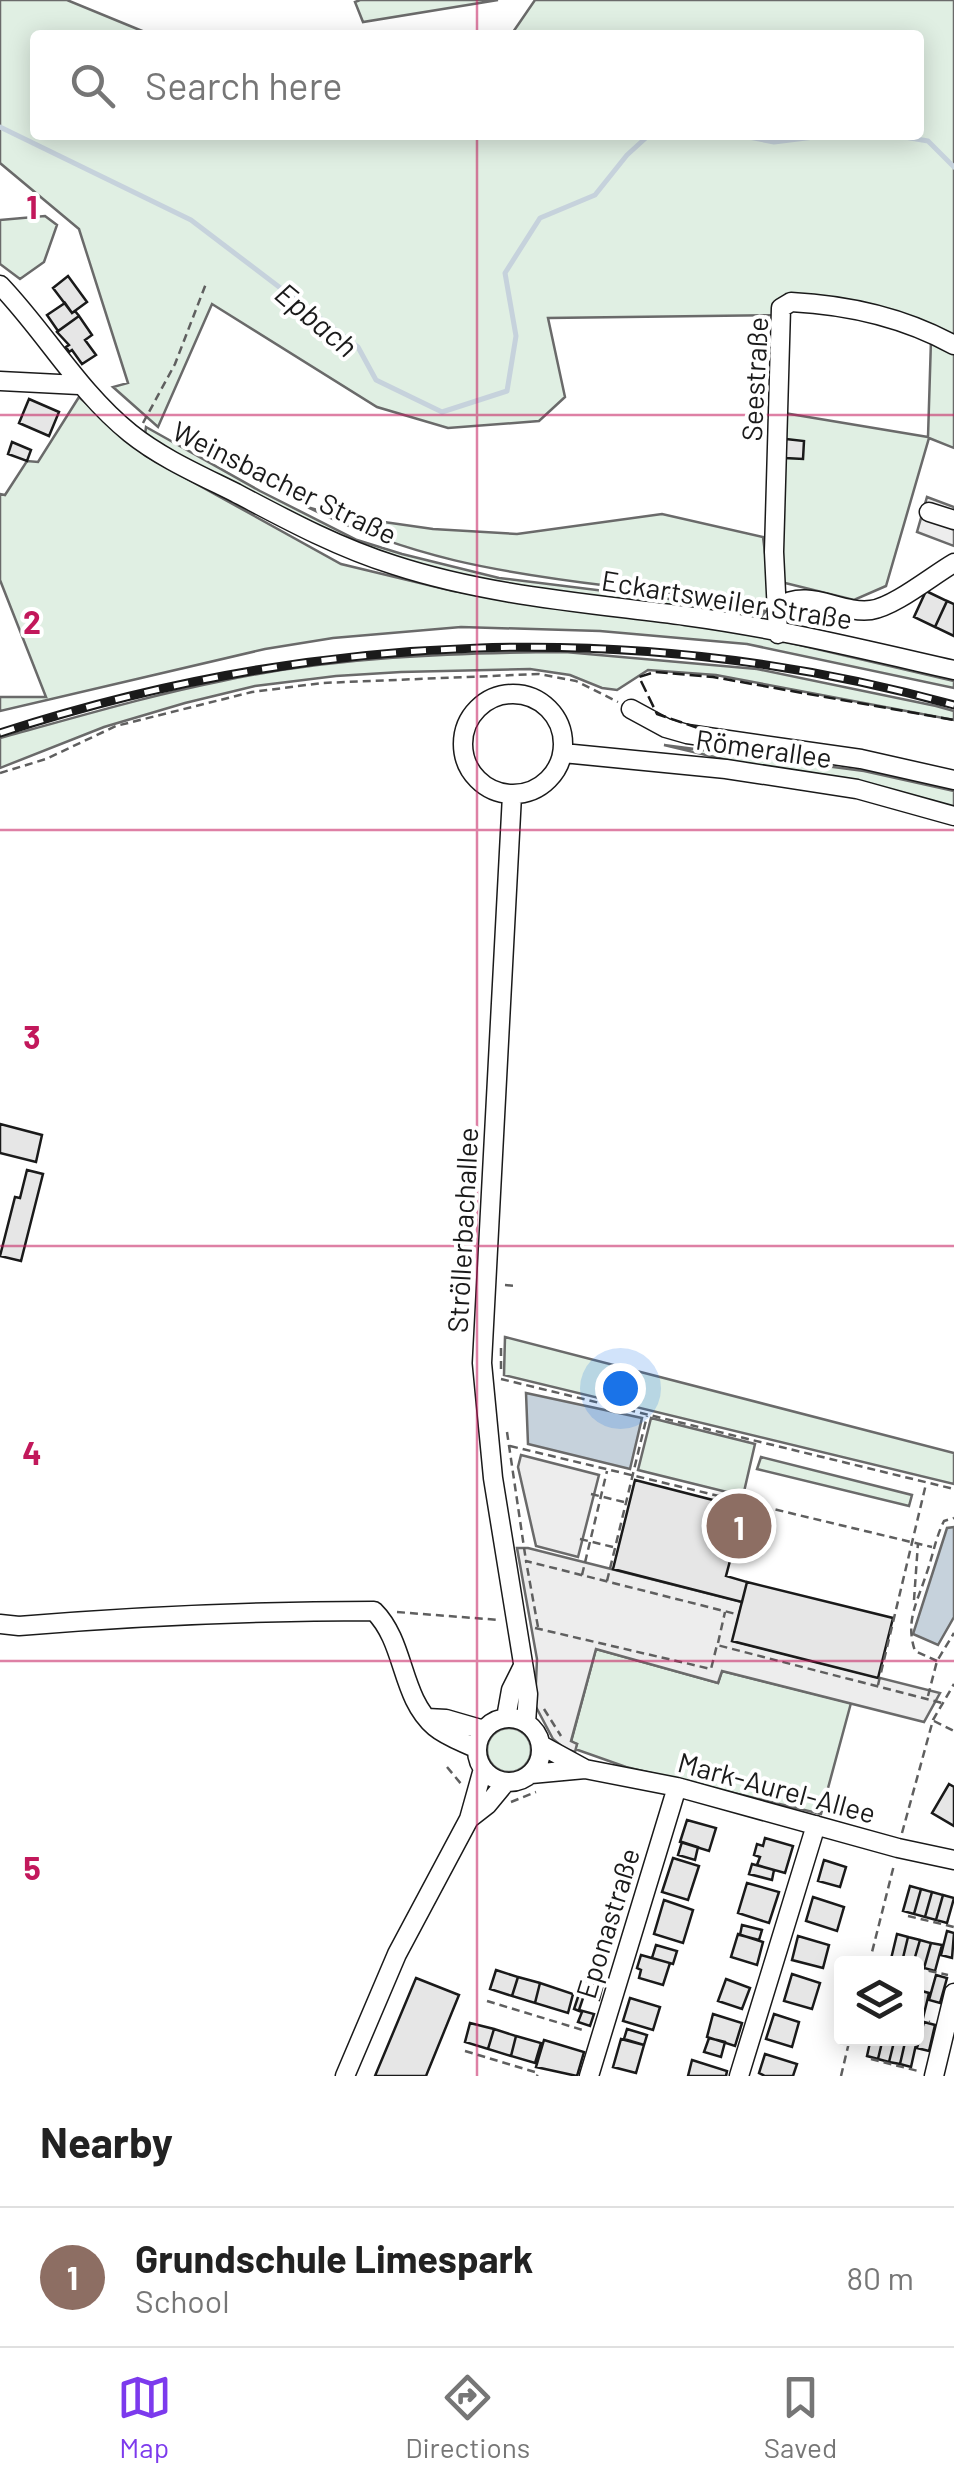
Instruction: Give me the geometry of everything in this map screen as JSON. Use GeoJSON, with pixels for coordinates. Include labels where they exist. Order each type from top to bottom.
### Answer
{"type":"FeatureCollection","features":[{"type":"Feature","properties":{"kind":"street","name":"Weinsbacher Straße"},"geometry":{"type":"LineString","coordinates":[[0,286],[23,309],[79,385],[132,434],[169,458],[342,546],[396,566],[489,589]]}},
{"type":"Feature","properties":{"kind":"street","name":"Seestraße"},"geometry":{"type":"LineString","coordinates":[[778,634],[774,552],[781,308],[791,302],[864,310],[931,332],[954,345]]}},
{"type":"Feature","properties":{"kind":"street"},"geometry":{"type":"LineString","coordinates":[[0,382],[79,385]]}},
{"type":"Feature","properties":{"kind":"street"},"geometry":{"type":"LineString","coordinates":[[929,512],[954,520]]}},
{"type":"Feature","properties":{"kind":"street"},"geometry":{"type":"LineString","coordinates":[[778,607],[807,598],[869,611],[884,607],[954,562]]}},
{"type":"Feature","properties":{"kind":"street","name":"Eckartsweiler Straße"},"geometry":{"type":"LineString","coordinates":[[489,589],[691,617],[954,670]]}},
{"type":"Feature","properties":{"kind":"street"},"geometry":{"type":"LineString","coordinates":[[517,684],[558,720],[563,753],[549,780],[536,789],[512,795],[488,787],[474,776],[466,762],[465,729],[485,702],[517,684]]}},
{"type":"Feature","properties":{"kind":"street"},"geometry":{"type":"LineString","coordinates":[[631,709],[686,734],[861,759],[954,780]]}},
{"type":"Feature","properties":{"kind":"street","name":"Römerallee"},"geometry":{"type":"LineString","coordinates":[[563,753],[726,769],[857,789],[954,816]]}},
{"type":"Feature","properties":{"kind":"street","name":"Ströllerbachallee"},"geometry":{"type":"LineString","coordinates":[[512,795],[482,1363],[493,1478],[528,1694],[526,1723]]}},
{"type":"Feature","properties":{"kind":"street"},"geometry":{"type":"LineString","coordinates":[[0,1624],[374,1610],[392,1634],[414,1699],[427,1718],[438,1729],[477,1749]]}},
{"type":"Feature","properties":{"kind":"street","name":"Ströllerbachallee"},"geometry":{"type":"LineString","coordinates":[[506,1718],[511,1690],[523,1666]]}},
{"type":"Feature","properties":{"kind":"street"},"geometry":{"type":"LineString","coordinates":[[427,1718],[484,1730]]}},
{"type":"Feature","properties":{"kind":"street"},"geometry":{"type":"LineString","coordinates":[[506,1718],[526,1723],[538,1734],[541,1744],[538,1766],[522,1780],[506,1782],[491,1776],[483,1769],[477,1749],[484,1730],[506,1718]]}},
{"type":"Feature","properties":{"kind":"street","name":"Mark-Aurel-Allee"},"geometry":{"type":"LineString","coordinates":[[541,1744],[585,1769]]}},
{"type":"Feature","properties":{"kind":"street"},"geometry":{"type":"LineString","coordinates":[[345,2076],[397,1954],[469,1819],[483,1769]]}},
{"type":"Feature","properties":{"kind":"street","name":"Mark-Aurel-Allee"},"geometry":{"type":"LineString","coordinates":[[531,1774],[585,1769],[676,1787],[954,1860]]}},
{"type":"Feature","properties":{"kind":"street"},"geometry":{"type":"LineString","coordinates":[[469,1819],[506,1782]]}},
{"type":"Feature","properties":{"kind":"street","name":"Eponastraße"},"geometry":{"type":"LineString","coordinates":[[589,2076],[676,1787]]}},
{"type":"Feature","properties":{"kind":"street"},"geometry":{"type":"LineString","coordinates":[[739,2076],[816,1825]]}},
{"type":"Feature","properties":{"kind":"street"},"geometry":{"type":"LineString","coordinates":[[934,2076],[954,1993]]}},
{"type":"Feature","properties":{"kind":"path"},"geometry":{"type":"LineString","coordinates":[[132,434],[160,395],[207,281]]}},
{"type":"Feature","properties":{"kind":"path"},"geometry":{"type":"LineString","coordinates":[[710,602],[778,607]]}},
{"type":"Feature","properties":{"kind":"path"},"geometry":{"type":"LineString","coordinates":[[0,773],[46,759],[116,726],[252,692],[402,678],[517,684],[539,674],[576,681],[631,709]]}},
{"type":"Feature","properties":{"kind":"path"},"geometry":{"type":"LineString","coordinates":[[501,1346],[501,1378],[954,1489]]}},
{"type":"Feature","properties":{"kind":"path"},"geometry":{"type":"LineString","coordinates":[[607,1581],[647,1414]]}},
{"type":"Feature","properties":{"kind":"path"},"geometry":{"type":"LineString","coordinates":[[507,1429],[538,1628]]}},
{"type":"Feature","properties":{"kind":"path"},"geometry":{"type":"LineString","coordinates":[[508,1445],[932,1546]]}},
{"type":"Feature","properties":{"kind":"path"},"geometry":{"type":"LineString","coordinates":[[582,1575],[607,1469]]}},
{"type":"Feature","properties":{"kind":"path"},"geometry":{"type":"LineString","coordinates":[[878,1685],[915,1543],[926,1482]]}},
{"type":"Feature","properties":{"kind":"path"},"geometry":{"type":"LineString","coordinates":[[591,1494],[626,1502]]}},
{"type":"Feature","properties":{"kind":"path"},"geometry":{"type":"LineString","coordinates":[[914,1601],[926,1574],[932,1546],[944,1522],[954,1518]]}},
{"type":"Feature","properties":{"kind":"path"},"geometry":{"type":"LineString","coordinates":[[580,1539],[615,1548]]}},
{"type":"Feature","properties":{"kind":"path"},"geometry":{"type":"LineString","coordinates":[[915,1543],[909,1632],[915,1650],[938,1660]]}},
{"type":"Feature","properties":{"kind":"path"},"geometry":{"type":"LineString","coordinates":[[526,1561],[736,1614]]}},
{"type":"Feature","properties":{"kind":"path"},"geometry":{"type":"LineString","coordinates":[[374,1610],[500,1620]]}},
{"type":"Feature","properties":{"kind":"path"},"geometry":{"type":"LineString","coordinates":[[532,1627],[711,1669],[726,1611]]}},
{"type":"Feature","properties":{"kind":"path"},"geometry":{"type":"LineString","coordinates":[[928,1697],[938,1660],[954,1633]]}},
{"type":"Feature","properties":{"kind":"path"},"geometry":{"type":"LineString","coordinates":[[717,1645],[942,1703]]}},
{"type":"Feature","properties":{"kind":"path"},"geometry":{"type":"LineString","coordinates":[[954,1684],[933,1720],[954,1732]]}},
{"type":"Feature","properties":{"kind":"path"},"geometry":{"type":"LineString","coordinates":[[908,1916],[954,1927]]}},
{"type":"Feature","properties":{"kind":"path"},"geometry":{"type":"LineString","coordinates":[[924,1970],[954,1977]]}},
{"type":"Feature","properties":{"kind":"path"},"geometry":{"type":"LineString","coordinates":[[487,2001],[602,2036]]}},
{"type":"Feature","properties":{"kind":"path"},"geometry":{"type":"LineString","coordinates":[[841,2076],[848,2046]]}},
{"type":"Feature","properties":{"kind":"path"},"geometry":{"type":"LineString","coordinates":[[465,2051],[538,2073],[537,2076]]}},
{"type":"Feature","properties":{"kind":"path"},"geometry":{"type":"LineString","coordinates":[[871,2059],[934,2076]]}},
{"type":"Feature","properties":{"kind":"green space"},"geometry":{"type":"Polygon","coordinates":[[[0,0],[67,0],[140,30],[30,30],[30,140],[924,140],[924,30],[514,30],[535,0],[954,0],[954,339],[850,301],[786,294],[775,315],[548,318],[565,397],[539,421],[448,428],[377,407],[212,304],[158,427],[113,387],[128,383],[79,229],[0,163],[0,0]]]}},
{"type":"Feature","properties":{"kind":"green space"},"geometry":{"type":"Polygon","coordinates":[[[498,0],[363,22],[355,2],[498,0]]]}},
{"type":"Feature","properties":{"kind":"green space"},"geometry":{"type":"Polygon","coordinates":[[[45,216],[57,225],[44,262],[20,279],[0,264],[0,220],[45,216]]]}},
{"type":"Feature","properties":{"kind":"green space"},"geometry":{"type":"Polygon","coordinates":[[[931,340],[954,352],[954,448],[929,438],[886,586],[854,600],[777,581],[778,412],[928,437],[931,340]]]}},
{"type":"Feature","properties":{"kind":"green space"},"geometry":{"type":"Polygon","coordinates":[[[79,397],[146,456],[341,564],[453,591],[740,631],[954,681],[954,688],[747,644],[600,631],[461,627],[333,638],[265,649],[0,711],[0,697],[46,697],[0,580],[0,494],[5,495],[27,461],[38,462],[79,397]]]}},
{"type":"Feature","properties":{"kind":"green space"},"geometry":{"type":"Polygon","coordinates":[[[146,427],[357,540],[402,554],[499,578],[766,611],[760,618],[743,619],[519,590],[406,563],[361,547],[169,451],[145,435],[146,427]]]}},
{"type":"Feature","properties":{"kind":"green space"},"geometry":{"type":"Polygon","coordinates":[[[307,507],[335,515],[433,529],[517,534],[662,514],[763,537],[771,600],[650,591],[492,568],[418,551],[307,507]]]}},
{"type":"Feature","properties":{"kind":"green space"},"geometry":{"type":"Polygon","coordinates":[[[565,652],[757,669],[936,706],[954,711],[954,720],[716,675],[648,670],[617,690],[570,675],[530,669],[401,672],[255,686],[104,727],[0,768],[0,738],[222,681],[307,666],[393,658],[565,652]]]}},
{"type":"Feature","properties":{"kind":"green space"},"geometry":{"type":"Polygon","coordinates":[[[664,745],[864,771],[954,791],[954,814],[664,745]]]}},
{"type":"Feature","properties":{"kind":"green space"},"geometry":{"type":"Polygon","coordinates":[[[505,1337],[954,1453],[954,1484],[504,1375],[505,1337]]]}},
{"type":"Feature","properties":{"kind":"green space"},"geometry":{"type":"Polygon","coordinates":[[[651,1418],[755,1444],[743,1496],[638,1470],[651,1418]]]}},
{"type":"Feature","properties":{"kind":"green space"},"geometry":{"type":"Polygon","coordinates":[[[761,1457],[912,1495],[909,1506],[757,1469],[761,1457]]]}},
{"type":"Feature","properties":{"kind":"green space"},"geometry":{"type":"Polygon","coordinates":[[[596,1649],[718,1683],[722,1671],[851,1703],[821,1814],[626,1767],[575,1749],[577,1744],[571,1742],[596,1649]]]}},
{"type":"Feature","properties":{"kind":"green space"},"geometry":{"type":"Polygon","coordinates":[[[509,1728],[524,1735],[531,1750],[524,1765],[509,1772],[494,1765],[487,1750],[494,1735],[509,1728]]]}},
{"type":"Feature","properties":{"kind":"shaded area"},"geometry":{"type":"Polygon","coordinates":[[[927,497],[954,507],[954,546],[917,532],[927,497]]]}},
{"type":"Feature","properties":{"kind":"shaded area"},"geometry":{"type":"Polygon","coordinates":[[[526,1393],[642,1418],[630,1469],[528,1444],[526,1393]]]}},
{"type":"Feature","properties":{"kind":"shaded area"},"geometry":{"type":"Polygon","coordinates":[[[521,1455],[599,1475],[578,1557],[536,1546],[518,1467],[521,1455]]]}},
{"type":"Feature","properties":{"kind":"shaded area"},"geometry":{"type":"Polygon","coordinates":[[[954,1527],[954,1617],[938,1645],[913,1634],[947,1528],[954,1527]]]}},
{"type":"Feature","properties":{"kind":"shaded area"},"geometry":{"type":"Polygon","coordinates":[[[517,1548],[742,1602],[733,1641],[940,1693],[924,1722],[722,1671],[718,1683],[596,1649],[571,1741],[577,1744],[575,1752],[565,1749],[553,1739],[535,1705],[537,1659],[517,1548]]]}},
{"type":"Feature","properties":{"kind":"building"},"geometry":{"type":"Polygon","coordinates":[[[68,276],[87,302],[72,313],[53,288],[68,276]]]}},
{"type":"Feature","properties":{"kind":"building"},"geometry":{"type":"Polygon","coordinates":[[[65,303],[79,316],[58,331],[47,315],[65,303]]]}},
{"type":"Feature","properties":{"kind":"building"},"geometry":{"type":"Polygon","coordinates":[[[79,316],[92,335],[85,340],[96,355],[82,364],[57,332],[79,316]]]}},
{"type":"Feature","properties":{"kind":"building"},"geometry":{"type":"Polygon","coordinates":[[[29,399],[59,412],[49,436],[19,423],[29,399]]]}},
{"type":"Feature","properties":{"kind":"building"},"geometry":{"type":"Polygon","coordinates":[[[786,439],[804,441],[803,459],[785,458],[786,439]]]}},
{"type":"Feature","properties":{"kind":"building"},"geometry":{"type":"Polygon","coordinates":[[[12,442],[31,450],[27,461],[8,454],[12,442]]]}},
{"type":"Feature","properties":{"kind":"building"},"geometry":{"type":"Polygon","coordinates":[[[926,591],[947,601],[935,627],[914,617],[926,591]]]}},
{"type":"Feature","properties":{"kind":"building"},"geometry":{"type":"Polygon","coordinates":[[[947,601],[954,604],[954,636],[935,627],[947,601]]]}},
{"type":"Feature","properties":{"kind":"building"},"geometry":{"type":"Polygon","coordinates":[[[0,1124],[42,1135],[36,1162],[0,1153],[0,1124]]]}},
{"type":"Feature","properties":{"kind":"building"},"geometry":{"type":"Polygon","coordinates":[[[27,1170],[43,1174],[21,1261],[0,1256],[15,1197],[20,1198],[27,1170]]]}},
{"type":"Feature","properties":{"kind":"building"},"geometry":{"type":"Polygon","coordinates":[[[635,1480],[744,1508],[726,1576],[747,1582],[742,1602],[613,1569],[635,1480]]]}},
{"type":"Feature","properties":{"kind":"building"},"geometry":{"type":"Polygon","coordinates":[[[747,1582],[893,1618],[878,1678],[732,1641],[747,1582]]]}},
{"type":"Feature","properties":{"kind":"building"},"geometry":{"type":"Polygon","coordinates":[[[949,1784],[954,1787],[954,1826],[932,1813],[949,1784]]]}},
{"type":"Feature","properties":{"kind":"building"},"geometry":{"type":"Polygon","coordinates":[[[687,1820],[716,1828],[709,1851],[680,1842],[687,1820]]]}},
{"type":"Feature","properties":{"kind":"building"},"geometry":{"type":"Polygon","coordinates":[[[765,1838],[793,1846],[785,1873],[757,1865],[757,1844],[763,1846],[765,1838]]]}},
{"type":"Feature","properties":{"kind":"building"},"geometry":{"type":"Polygon","coordinates":[[[682,1842],[698,1847],[695,1860],[678,1855],[682,1842]]]}},
{"type":"Feature","properties":{"kind":"building"},"geometry":{"type":"Polygon","coordinates":[[[673,1858],[699,1866],[688,1900],[662,1892],[673,1858]]]}},
{"type":"Feature","properties":{"kind":"building"},"geometry":{"type":"Polygon","coordinates":[[[824,1860],[846,1867],[840,1887],[818,1881],[824,1860]]]}},
{"type":"Feature","properties":{"kind":"building"},"geometry":{"type":"Polygon","coordinates":[[[752,1864],[774,1870],[772,1880],[749,1874],[752,1864]]]}},
{"type":"Feature","properties":{"kind":"building"},"geometry":{"type":"Polygon","coordinates":[[[747,1883],[779,1892],[769,1923],[738,1913],[747,1883]]]}},
{"type":"Feature","properties":{"kind":"building"},"geometry":{"type":"Polygon","coordinates":[[[910,1886],[921,1889],[914,1914],[903,1911],[910,1886]]]}},
{"type":"Feature","properties":{"kind":"building"},"geometry":{"type":"Polygon","coordinates":[[[921,1889],[932,1892],[925,1917],[914,1914],[921,1889]]]}},
{"type":"Feature","properties":{"kind":"building"},"geometry":{"type":"Polygon","coordinates":[[[932,1892],[943,1895],[936,1920],[925,1917],[932,1892]]]}},
{"type":"Feature","properties":{"kind":"building"},"geometry":{"type":"Polygon","coordinates":[[[943,1895],[954,1898],[947,1923],[936,1920],[943,1895]]]}},
{"type":"Feature","properties":{"kind":"building"},"geometry":{"type":"Polygon","coordinates":[[[813,1897],[844,1907],[837,1931],[806,1921],[813,1897]]]}},
{"type":"Feature","properties":{"kind":"building"},"geometry":{"type":"Polygon","coordinates":[[[664,1900],[693,1910],[683,1943],[654,1934],[664,1900]]]}},
{"type":"Feature","properties":{"kind":"building"},"geometry":{"type":"Polygon","coordinates":[[[742,1925],[762,1930],[759,1940],[740,1935],[742,1925]]]}},
{"type":"Feature","properties":{"kind":"building"},"geometry":{"type":"Polygon","coordinates":[[[947,1931],[954,1933],[952,1958],[941,1955],[947,1931]]]}},
{"type":"Feature","properties":{"kind":"building"},"geometry":{"type":"Polygon","coordinates":[[[738,1934],[763,1942],[757,1965],[731,1957],[738,1934]]]}},
{"type":"Feature","properties":{"kind":"building"},"geometry":{"type":"Polygon","coordinates":[[[897,1934],[908,1937],[903,1956],[892,1956],[897,1934]]]}},
{"type":"Feature","properties":{"kind":"building"},"geometry":{"type":"Polygon","coordinates":[[[798,1936],[829,1945],[823,1968],[792,1960],[798,1936]]]}},
{"type":"Feature","properties":{"kind":"building"},"geometry":{"type":"Polygon","coordinates":[[[908,1937],[920,1940],[915,1956],[903,1956],[908,1937]]]}},
{"type":"Feature","properties":{"kind":"building"},"geometry":{"type":"Polygon","coordinates":[[[920,1940],[931,1943],[924,1968],[924,1956],[915,1956],[920,1940]]]}},
{"type":"Feature","properties":{"kind":"building"},"geometry":{"type":"Polygon","coordinates":[[[931,1943],[942,1945],[935,1971],[924,1968],[931,1943]]]}},
{"type":"Feature","properties":{"kind":"building"},"geometry":{"type":"Polygon","coordinates":[[[656,1945],[677,1951],[673,1964],[652,1958],[656,1945]]]}},
{"type":"Feature","properties":{"kind":"building"},"geometry":{"type":"Polygon","coordinates":[[[641,1955],[670,1963],[663,1985],[639,1978],[641,1955]]]}},
{"type":"Feature","properties":{"kind":"building"},"geometry":{"type":"Polygon","coordinates":[[[496,1970],[518,1977],[512,1996],[490,1989],[496,1970]]]}},
{"type":"Feature","properties":{"kind":"building"},"geometry":{"type":"Polygon","coordinates":[[[792,1974],[820,1983],[812,2009],[784,2001],[792,1974]]]}},
{"type":"Feature","properties":{"kind":"building"},"geometry":{"type":"Polygon","coordinates":[[[936,1975],[947,1978],[940,2003],[929,2000],[936,1975]]]}},
{"type":"Feature","properties":{"kind":"building"},"geometry":{"type":"Polygon","coordinates":[[[518,1977],[540,1983],[535,2003],[512,1996],[518,1977]]]}},
{"type":"Feature","properties":{"kind":"building"},"geometry":{"type":"Polygon","coordinates":[[[416,1978],[459,1995],[426,2076],[375,2076],[416,1978]]]}},
{"type":"Feature","properties":{"kind":"building"},"geometry":{"type":"Polygon","coordinates":[[[726,1979],[750,1988],[742,2009],[718,2001],[726,1979]]]}},
{"type":"Feature","properties":{"kind":"building"},"geometry":{"type":"Polygon","coordinates":[[[583,1982],[602,1988],[599,2000],[584,1995],[579,2010],[594,2014],[590,2026],[578,2022],[582,2012],[574,2009],[583,1982]]]}},
{"type":"Feature","properties":{"kind":"building"},"geometry":{"type":"Polygon","coordinates":[[[540,1983],[573,1994],[568,2013],[535,2003],[540,1983]]]}},
{"type":"Feature","properties":{"kind":"building"},"geometry":{"type":"Polygon","coordinates":[[[630,1998],[660,2007],[653,2030],[623,2021],[630,1998]]]}},
{"type":"Feature","properties":{"kind":"building"},"geometry":{"type":"Polygon","coordinates":[[[713,2014],[742,2023],[735,2046],[707,2037],[713,2014]]]}},
{"type":"Feature","properties":{"kind":"building"},"geometry":{"type":"Polygon","coordinates":[[[774,2014],[799,2022],[792,2047],[766,2039],[774,2014]]]}},
{"type":"Feature","properties":{"kind":"building"},"geometry":{"type":"Polygon","coordinates":[[[924,2022],[935,2025],[929,2051],[917,2048],[924,2046],[924,2022]]]}},
{"type":"Feature","properties":{"kind":"building"},"geometry":{"type":"Polygon","coordinates":[[[470,2023],[494,2029],[488,2049],[465,2042],[470,2023]]]}},
{"type":"Feature","properties":{"kind":"building"},"geometry":{"type":"Polygon","coordinates":[[[494,2029],[516,2036],[511,2056],[488,2049],[494,2029]]]}},
{"type":"Feature","properties":{"kind":"building"},"geometry":{"type":"Polygon","coordinates":[[[627,2029],[647,2035],[644,2045],[624,2039],[627,2029]]]}},
{"type":"Feature","properties":{"kind":"building"},"geometry":{"type":"Polygon","coordinates":[[[516,2036],[541,2043],[535,2063],[511,2056],[516,2036]]]}},
{"type":"Feature","properties":{"kind":"building"},"geometry":{"type":"Polygon","coordinates":[[[709,2038],[725,2042],[721,2057],[704,2052],[709,2038]]]}},
{"type":"Feature","properties":{"kind":"building"},"geometry":{"type":"Polygon","coordinates":[[[621,2039],[644,2045],[636,2073],[613,2067],[621,2039]]]}},
{"type":"Feature","properties":{"kind":"building"},"geometry":{"type":"Polygon","coordinates":[[[544,2040],[584,2052],[577,2076],[536,2067],[544,2040]]]}},
{"type":"Feature","properties":{"kind":"building"},"geometry":{"type":"Polygon","coordinates":[[[869,2046],[881,2046],[878,2059],[867,2056],[869,2046]]]}},
{"type":"Feature","properties":{"kind":"building"},"geometry":{"type":"Polygon","coordinates":[[[881,2046],[893,2046],[889,2062],[878,2059],[881,2046]]]}},
{"type":"Feature","properties":{"kind":"building"},"geometry":{"type":"Polygon","coordinates":[[[893,2046],[904,2046],[900,2064],[889,2062],[893,2046]]]}},
{"type":"Feature","properties":{"kind":"building"},"geometry":{"type":"Polygon","coordinates":[[[904,2046],[916,2046],[911,2067],[900,2064],[904,2046]]]}},
{"type":"Feature","properties":{"kind":"building"},"geometry":{"type":"Polygon","coordinates":[[[765,2054],[797,2064],[793,2076],[759,2073],[765,2054]]]}},
{"type":"Feature","properties":{"kind":"building"},"geometry":{"type":"Polygon","coordinates":[[[692,2060],[727,2071],[726,2076],[688,2076],[692,2060]]]}},
{"type":"Feature","properties":{"kind":"waterway","name":"Epbach"},"geometry":{"type":"LineString","coordinates":[[0,127],[191,220],[358,347],[376,380],[442,412],[507,391],[516,336],[505,273],[540,218],[595,195],[644,140]]}},
{"type":"Feature","properties":{"kind":"waterway","name":"Epbach"},"geometry":{"type":"LineString","coordinates":[[764,140],[790,140]]}},
{"type":"Feature","properties":{"kind":"waterway","name":"Epbach"},"geometry":{"type":"LineString","coordinates":[[922,140],[928,141],[954,167]]}},
{"type":"Feature","properties":{"kind":"railway"},"geometry":{"type":"LineString","coordinates":[[0,733],[117,699],[236,674],[355,657],[475,648],[595,649],[715,658],[835,677],[954,705]]}},
{"type":"Feature","properties":{"kind":"fence"},"geometry":{"type":"LineString","coordinates":[[698,728],[657,714],[639,677],[655,672],[713,677],[954,720]]}},
{"type":"Feature","properties":{"kind":"place","name":"Grundschule Limespark"},"geometry":{"type":"Point","coordinates":[739,1526]}}]}
